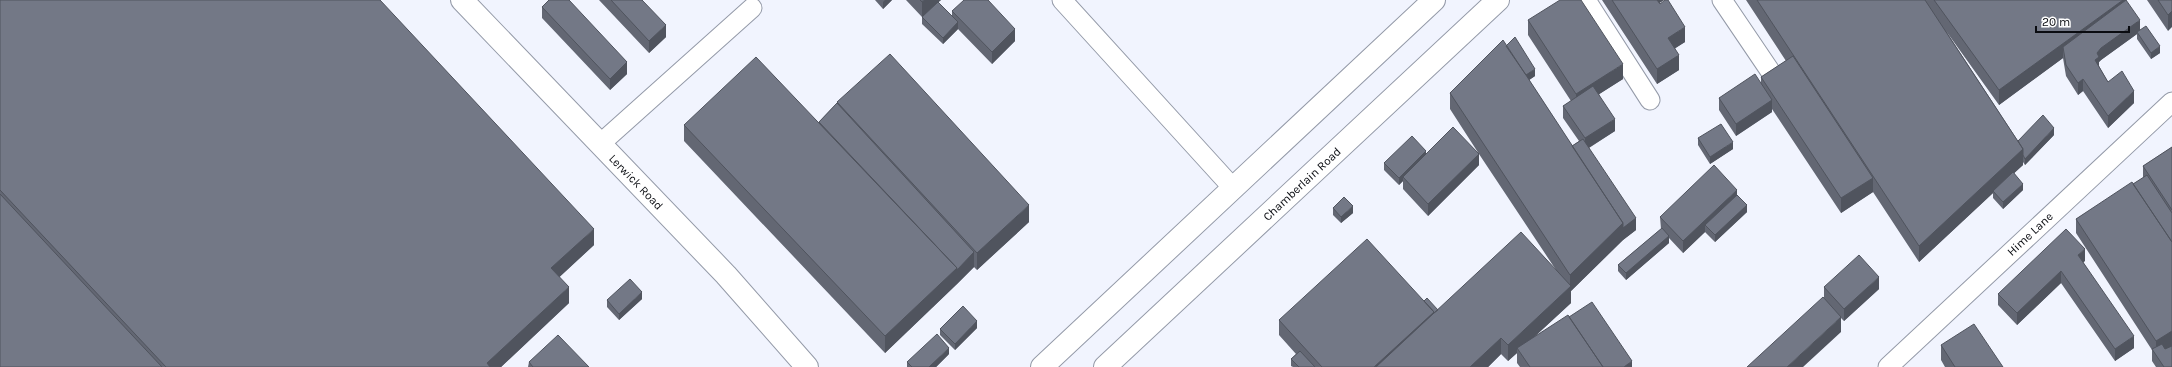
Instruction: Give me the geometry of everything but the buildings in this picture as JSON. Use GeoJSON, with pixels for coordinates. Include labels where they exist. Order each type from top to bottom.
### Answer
{"type":"FeatureCollection","features":[{"type":"Feature","properties":{"kind":"street","name":"Lerwick Road"},"geometry":{"type":"LineString","coordinates":[[462,0],[726,275],[800,364]]}},
{"type":"Feature","properties":{"kind":"street"},"geometry":{"type":"LineString","coordinates":[[1042,367],[1434,0]]}},
{"type":"Feature","properties":{"kind":"street","name":"Chamberlain Road"},"geometry":{"type":"LineString","coordinates":[[1105,367],[1498,0]]}},
{"type":"Feature","properties":{"kind":"lane"},"geometry":{"type":"LineString","coordinates":[[1062,0],[1233,188]]}},
{"type":"Feature","properties":{"kind":"lane"},"geometry":{"type":"LineString","coordinates":[[1586,0],[1650,100]]}},
{"type":"Feature","properties":{"kind":"lane"},"geometry":{"type":"LineString","coordinates":[[1722,0],[1793,106]]}},
{"type":"Feature","properties":{"kind":"lane"},"geometry":{"type":"LineString","coordinates":[[600,144],[752,8]]}},
{"type":"Feature","properties":{"kind":"lane","name":"Hime Lane"},"geometry":{"type":"LineString","coordinates":[[1888,367],[2172,102]]}}]}
